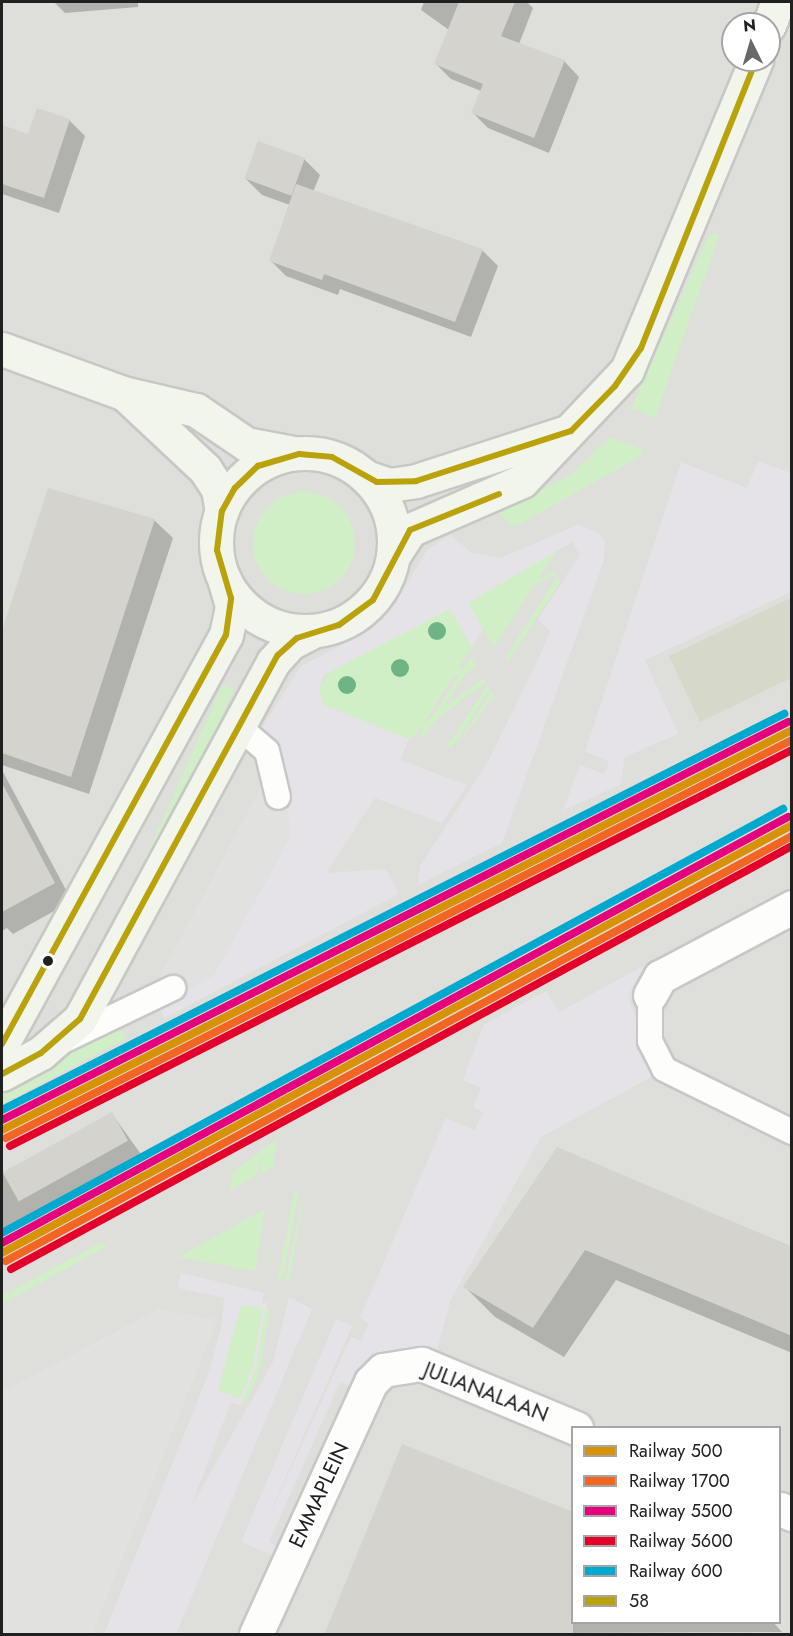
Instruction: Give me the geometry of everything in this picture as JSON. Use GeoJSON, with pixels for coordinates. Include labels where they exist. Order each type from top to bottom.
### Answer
{"type":"FeatureCollection","features":[{"type":"Feature","properties":{"kind":"main road"},"geometry":{"type":"LineString","coordinates":[[2,1074],[41,1053],[80,1019],[278,655],[312,632],[339,625],[373,600],[393,556],[410,530],[522,481],[615,387],[640,348],[751,72]]}},
{"type":"Feature","properties":{"kind":"main road"},"geometry":{"type":"LineString","coordinates":[[2,349],[123,393],[196,410],[258,449],[332,458],[366,477],[389,485],[416,482],[571,431]]}},
{"type":"Feature","properties":{"kind":"main road"},"geometry":{"type":"LineString","coordinates":[[123,393],[205,469],[222,511]]}},
{"type":"Feature","properties":{"kind":"main road"},"geometry":{"type":"LineString","coordinates":[[2,1044],[226,636],[232,606],[217,550],[222,511],[245,475],[299,454]]}},
{"type":"Feature","properties":{"kind":"main road"},"geometry":{"type":"LineString","coordinates":[[366,477],[389,511],[393,556]]}},
{"type":"Feature","properties":{"kind":"main road"},"geometry":{"type":"LineString","coordinates":[[225,581],[241,604],[263,620],[312,632]]}},
{"type":"Feature","properties":{"kind":"street"},"geometry":{"type":"LineString","coordinates":[[650,995],[660,978],[792,907]]}},
{"type":"Feature","properties":{"kind":"street","name":"JULIANALAAN"},"geometry":{"type":"LineString","coordinates":[[395,1366],[422,1364],[571,1426]]}},
{"type":"Feature","properties":{"kind":"street","name":"EMMAPLEIN"},"geometry":{"type":"LineString","coordinates":[[256,1635],[371,1382],[395,1366]]}},
{"type":"Feature","properties":{"kind":"lane"},"geometry":{"type":"LineString","coordinates":[[238,726],[267,751],[278,797]]}},
{"type":"Feature","properties":{"kind":"lane"},"geometry":{"type":"LineString","coordinates":[[41,1053],[173,988]]}},
{"type":"Feature","properties":{"kind":"lane"},"geometry":{"type":"LineString","coordinates":[[650,995],[650,1041],[664,1069],[792,1132]]}},
{"type":"Feature","properties":{"kind":"shaded area"},"geometry":{"type":"Polygon","coordinates":[[[2,2],[791,2],[791,1634],[2,1634],[2,2]]]}},
{"type":"Feature","properties":{"kind":"shaded area"},"geometry":{"type":"Polygon","coordinates":[[[758,461],[791,473],[791,592],[645,660],[678,734],[625,757],[620,785],[563,810],[580,765],[604,774],[607,768],[609,761],[585,752],[681,462],[747,488],[758,461]]]}},
{"type":"Feature","properties":{"kind":"shaded area"},"geometry":{"type":"Polygon","coordinates":[[[578,525],[598,532],[605,542],[604,560],[502,843],[418,885],[420,866],[488,762],[543,649],[550,631],[538,619],[580,555],[572,542],[468,603],[483,629],[472,647],[450,609],[324,675],[319,690],[324,705],[409,739],[400,760],[467,785],[442,823],[375,798],[326,873],[386,869],[399,894],[165,1018],[159,1008],[214,975],[290,838],[286,772],[260,731],[301,666],[369,631],[395,604],[427,550],[450,535],[472,553],[500,558],[578,525]]]}},
{"type":"Feature","properties":{"kind":"shaded area"},"geometry":{"type":"Polygon","coordinates":[[[791,598],[791,678],[700,722],[669,656],[791,598]]]}},
{"type":"Feature","properties":{"kind":"shaded area"},"geometry":{"type":"Polygon","coordinates":[[[261,787],[292,806],[290,838],[214,975],[193,992],[155,986],[261,787]]]}},
{"type":"Feature","properties":{"kind":"shaded area"},"geometry":{"type":"Polygon","coordinates":[[[645,965],[628,996],[655,1075],[541,1137],[450,1301],[437,1351],[414,1347],[387,1352],[352,1387],[340,1382],[269,1542],[281,1548],[277,1557],[241,1542],[336,1319],[352,1326],[259,1538],[351,1337],[361,1341],[369,1323],[360,1318],[446,1118],[475,1130],[483,1112],[473,1107],[481,1088],[463,1080],[484,1024],[546,991],[559,1012],[645,965]]]}},
{"type":"Feature","properties":{"kind":"shaded area"},"geometry":{"type":"Polygon","coordinates":[[[181,1273],[264,1293],[262,1303],[267,1303],[256,1367],[241,1405],[231,1402],[190,1509],[273,1362],[289,1297],[312,1309],[176,1634],[104,1634],[208,1375],[222,1324],[224,1298],[178,1288],[181,1273]],[[241,1305],[218,1390],[240,1399],[253,1367],[263,1308],[241,1305]]]}},
{"type":"Feature","properties":{"kind":"shaded area"},"geometry":{"type":"Polygon","coordinates":[[[159,1309],[217,1320],[92,1634],[2,1634],[2,1392],[159,1309]]]}},
{"type":"Feature","properties":{"kind":"green space"},"geometry":{"type":"Polygon","coordinates":[[[710,233],[719,235],[655,418],[631,408],[710,233]]]}},
{"type":"Feature","properties":{"kind":"green space"},"geometry":{"type":"Polygon","coordinates":[[[610,437],[644,450],[641,456],[520,524],[511,526],[497,511],[571,475],[610,437]]]}},
{"type":"Feature","properties":{"kind":"green space"},"geometry":{"type":"Polygon","coordinates":[[[304,492],[323,496],[340,507],[351,524],[355,543],[351,562],[340,579],[323,590],[304,594],[285,590],[268,579],[257,562],[253,543],[257,524],[268,507],[285,496],[304,492]]]}},
{"type":"Feature","properties":{"kind":"green space"},"geometry":{"type":"Polygon","coordinates":[[[557,550],[494,647],[468,603],[557,550]]]}},
{"type":"Feature","properties":{"kind":"green space"},"geometry":{"type":"Polygon","coordinates":[[[554,571],[556,575],[471,618],[469,614],[554,571]]]}},
{"type":"Feature","properties":{"kind":"green space"},"geometry":{"type":"Polygon","coordinates":[[[557,577],[560,582],[509,661],[506,657],[557,577]]]}},
{"type":"Feature","properties":{"kind":"green space"},"geometry":{"type":"Polygon","coordinates":[[[451,608],[472,647],[417,734],[409,739],[324,705],[319,690],[329,671],[451,608]]]}},
{"type":"Feature","properties":{"kind":"green space"},"geometry":{"type":"Polygon","coordinates":[[[471,657],[474,661],[424,737],[420,736],[471,657]]]}},
{"type":"Feature","properties":{"kind":"green space"},"geometry":{"type":"Polygon","coordinates":[[[475,663],[477,668],[393,701],[392,697],[475,663]]]}},
{"type":"Feature","properties":{"kind":"green space"},"geometry":{"type":"Polygon","coordinates":[[[483,678],[486,682],[424,729],[421,725],[483,678]]]}},
{"type":"Feature","properties":{"kind":"green space"},"geometry":{"type":"Polygon","coordinates":[[[223,684],[234,689],[96,999],[85,994],[223,684]]]}},
{"type":"Feature","properties":{"kind":"green space"},"geometry":{"type":"Polygon","coordinates":[[[488,684],[490,689],[452,748],[447,746],[488,684]]]}},
{"type":"Feature","properties":{"kind":"green space"},"geometry":{"type":"Polygon","coordinates":[[[491,691],[494,696],[454,749],[491,691]]]}},
{"type":"Feature","properties":{"kind":"green space"},"geometry":{"type":"Polygon","coordinates":[[[119,1026],[126,1038],[2,1104],[2,1095],[43,1074],[82,1041],[119,1026]]]}},
{"type":"Feature","properties":{"kind":"green space"},"geometry":{"type":"Polygon","coordinates":[[[278,1138],[273,1167],[260,1175],[262,1159],[256,1176],[229,1191],[233,1172],[278,1138]]]}},
{"type":"Feature","properties":{"kind":"green space"},"geometry":{"type":"Polygon","coordinates":[[[306,1185],[289,1281],[285,1280],[306,1185]]]}},
{"type":"Feature","properties":{"kind":"green space"},"geometry":{"type":"Polygon","coordinates":[[[299,1189],[283,1279],[278,1279],[294,1192],[299,1189]]]}},
{"type":"Feature","properties":{"kind":"green space"},"geometry":{"type":"Polygon","coordinates":[[[265,1209],[255,1271],[179,1257],[265,1209]]]}},
{"type":"Feature","properties":{"kind":"green space"},"geometry":{"type":"Polygon","coordinates":[[[100,1243],[108,1246],[2,1304],[2,1296],[100,1243]]]}},
{"type":"Feature","properties":{"kind":"green space"},"geometry":{"type":"Polygon","coordinates":[[[241,1305],[263,1308],[253,1367],[241,1399],[218,1390],[241,1305]]]}},
{"type":"Feature","properties":{"kind":"green space"},"geometry":{"type":"Polygon","coordinates":[[[266,1308],[270,1309],[260,1369],[247,1402],[242,1400],[256,1367],[266,1308]]]}},
{"type":"Feature","properties":{"kind":"pier"},"geometry":{"type":"Polygon","coordinates":[[[600,805],[603,811],[579,823],[589,843],[613,832],[616,837],[592,849],[596,858],[438,937],[393,959],[376,924],[352,937],[348,930],[372,918],[368,910],[572,808],[577,817],[600,805]]]}},
{"type":"Feature","properties":{"kind":"pier"},"geometry":{"type":"Polygon","coordinates":[[[548,937],[551,942],[527,956],[538,976],[562,963],[565,969],[541,982],[546,991],[369,1087],[364,1078],[342,1090],[338,1085],[362,1072],[343,1037],[519,942],[524,950],[548,937]]]}},
{"type":"Feature","properties":{"kind":"building"},"geometry":{"type":"Polygon","coordinates":[[[459,2],[515,2],[501,36],[565,60],[534,138],[471,113],[483,84],[434,64],[459,2]]]}},
{"type":"Feature","properties":{"kind":"building"},"geometry":{"type":"Polygon","coordinates":[[[37,108],[70,119],[44,198],[2,184],[2,125],[28,134],[37,108]]]}},
{"type":"Feature","properties":{"kind":"building"},"geometry":{"type":"Polygon","coordinates":[[[258,141],[305,158],[291,196],[244,179],[258,141]]]}},
{"type":"Feature","properties":{"kind":"building"},"geometry":{"type":"Polygon","coordinates":[[[296,184],[483,249],[455,322],[324,274],[322,280],[269,261],[296,184]]]}},
{"type":"Feature","properties":{"kind":"building"},"geometry":{"type":"Polygon","coordinates":[[[48,488],[155,519],[71,777],[2,753],[2,631],[48,488]]]}},
{"type":"Feature","properties":{"kind":"building"},"geometry":{"type":"Polygon","coordinates":[[[2,783],[55,883],[2,912],[2,783]]]}},
{"type":"Feature","properties":{"kind":"building"},"geometry":{"type":"Polygon","coordinates":[[[112,1112],[128,1141],[19,1201],[3,1173],[112,1112]]]}},
{"type":"Feature","properties":{"kind":"building"},"geometry":{"type":"Polygon","coordinates":[[[557,1147],[792,1247],[792,1336],[585,1250],[533,1328],[463,1287],[557,1147]]]}},
{"type":"Feature","properties":{"kind":"building"},"geometry":{"type":"Polygon","coordinates":[[[402,1444],[571,1511],[571,1624],[573,1624],[573,1635],[324,1635],[402,1444]]]}},
{"type":"Feature","properties":{"kind":"rail line","name":"600"},"geometry":{"type":"LineString","coordinates":[[2,1110],[784,714]]}},
{"type":"Feature","properties":{"kind":"rail line","name":"5500"},"geometry":{"type":"LineString","coordinates":[[2,1120],[788,722]]}},
{"type":"Feature","properties":{"kind":"rail line","name":"500"},"geometry":{"type":"LineString","coordinates":[[2,1130],[792,730]]}},
{"type":"Feature","properties":{"kind":"rail line","name":"1700"},"geometry":{"type":"LineString","coordinates":[[6,1138],[792,740]]}},
{"type":"Feature","properties":{"kind":"rail line","name":"5600"},"geometry":{"type":"LineString","coordinates":[[10,1146],[792,750]]}},
{"type":"Feature","properties":{"kind":"rail line","name":"600"},"geometry":{"type":"LineString","coordinates":[[2,1233],[783,809]]}},
{"type":"Feature","properties":{"kind":"rail line","name":"5500"},"geometry":{"type":"LineString","coordinates":[[2,1243],[788,817]]}},
{"type":"Feature","properties":{"kind":"rail line","name":"500"},"geometry":{"type":"LineString","coordinates":[[2,1253],[792,825]]}},
{"type":"Feature","properties":{"kind":"rail line","name":"1700"},"geometry":{"type":"LineString","coordinates":[[6,1261],[792,836]]}},
{"type":"Feature","properties":{"kind":"rail line","name":"5600"},"geometry":{"type":"LineString","coordinates":[[11,1269],[792,846]]}},
{"type":"Feature","properties":{"kind":"transit line","name":"58"},"geometry":{"type":"LineString","coordinates":[[2,1044],[226,635],[231,598],[217,550],[222,511],[235,488],[258,466],[299,454],[332,457],[377,482],[416,481],[571,431],[615,386],[641,348],[751,72]]}},
{"type":"Feature","properties":{"kind":"transit line","name":"58"},"geometry":{"type":"LineString","coordinates":[[2,1074],[41,1053],[80,1019],[278,655],[297,638],[339,625],[373,600],[410,530],[499,494]]}}]}
